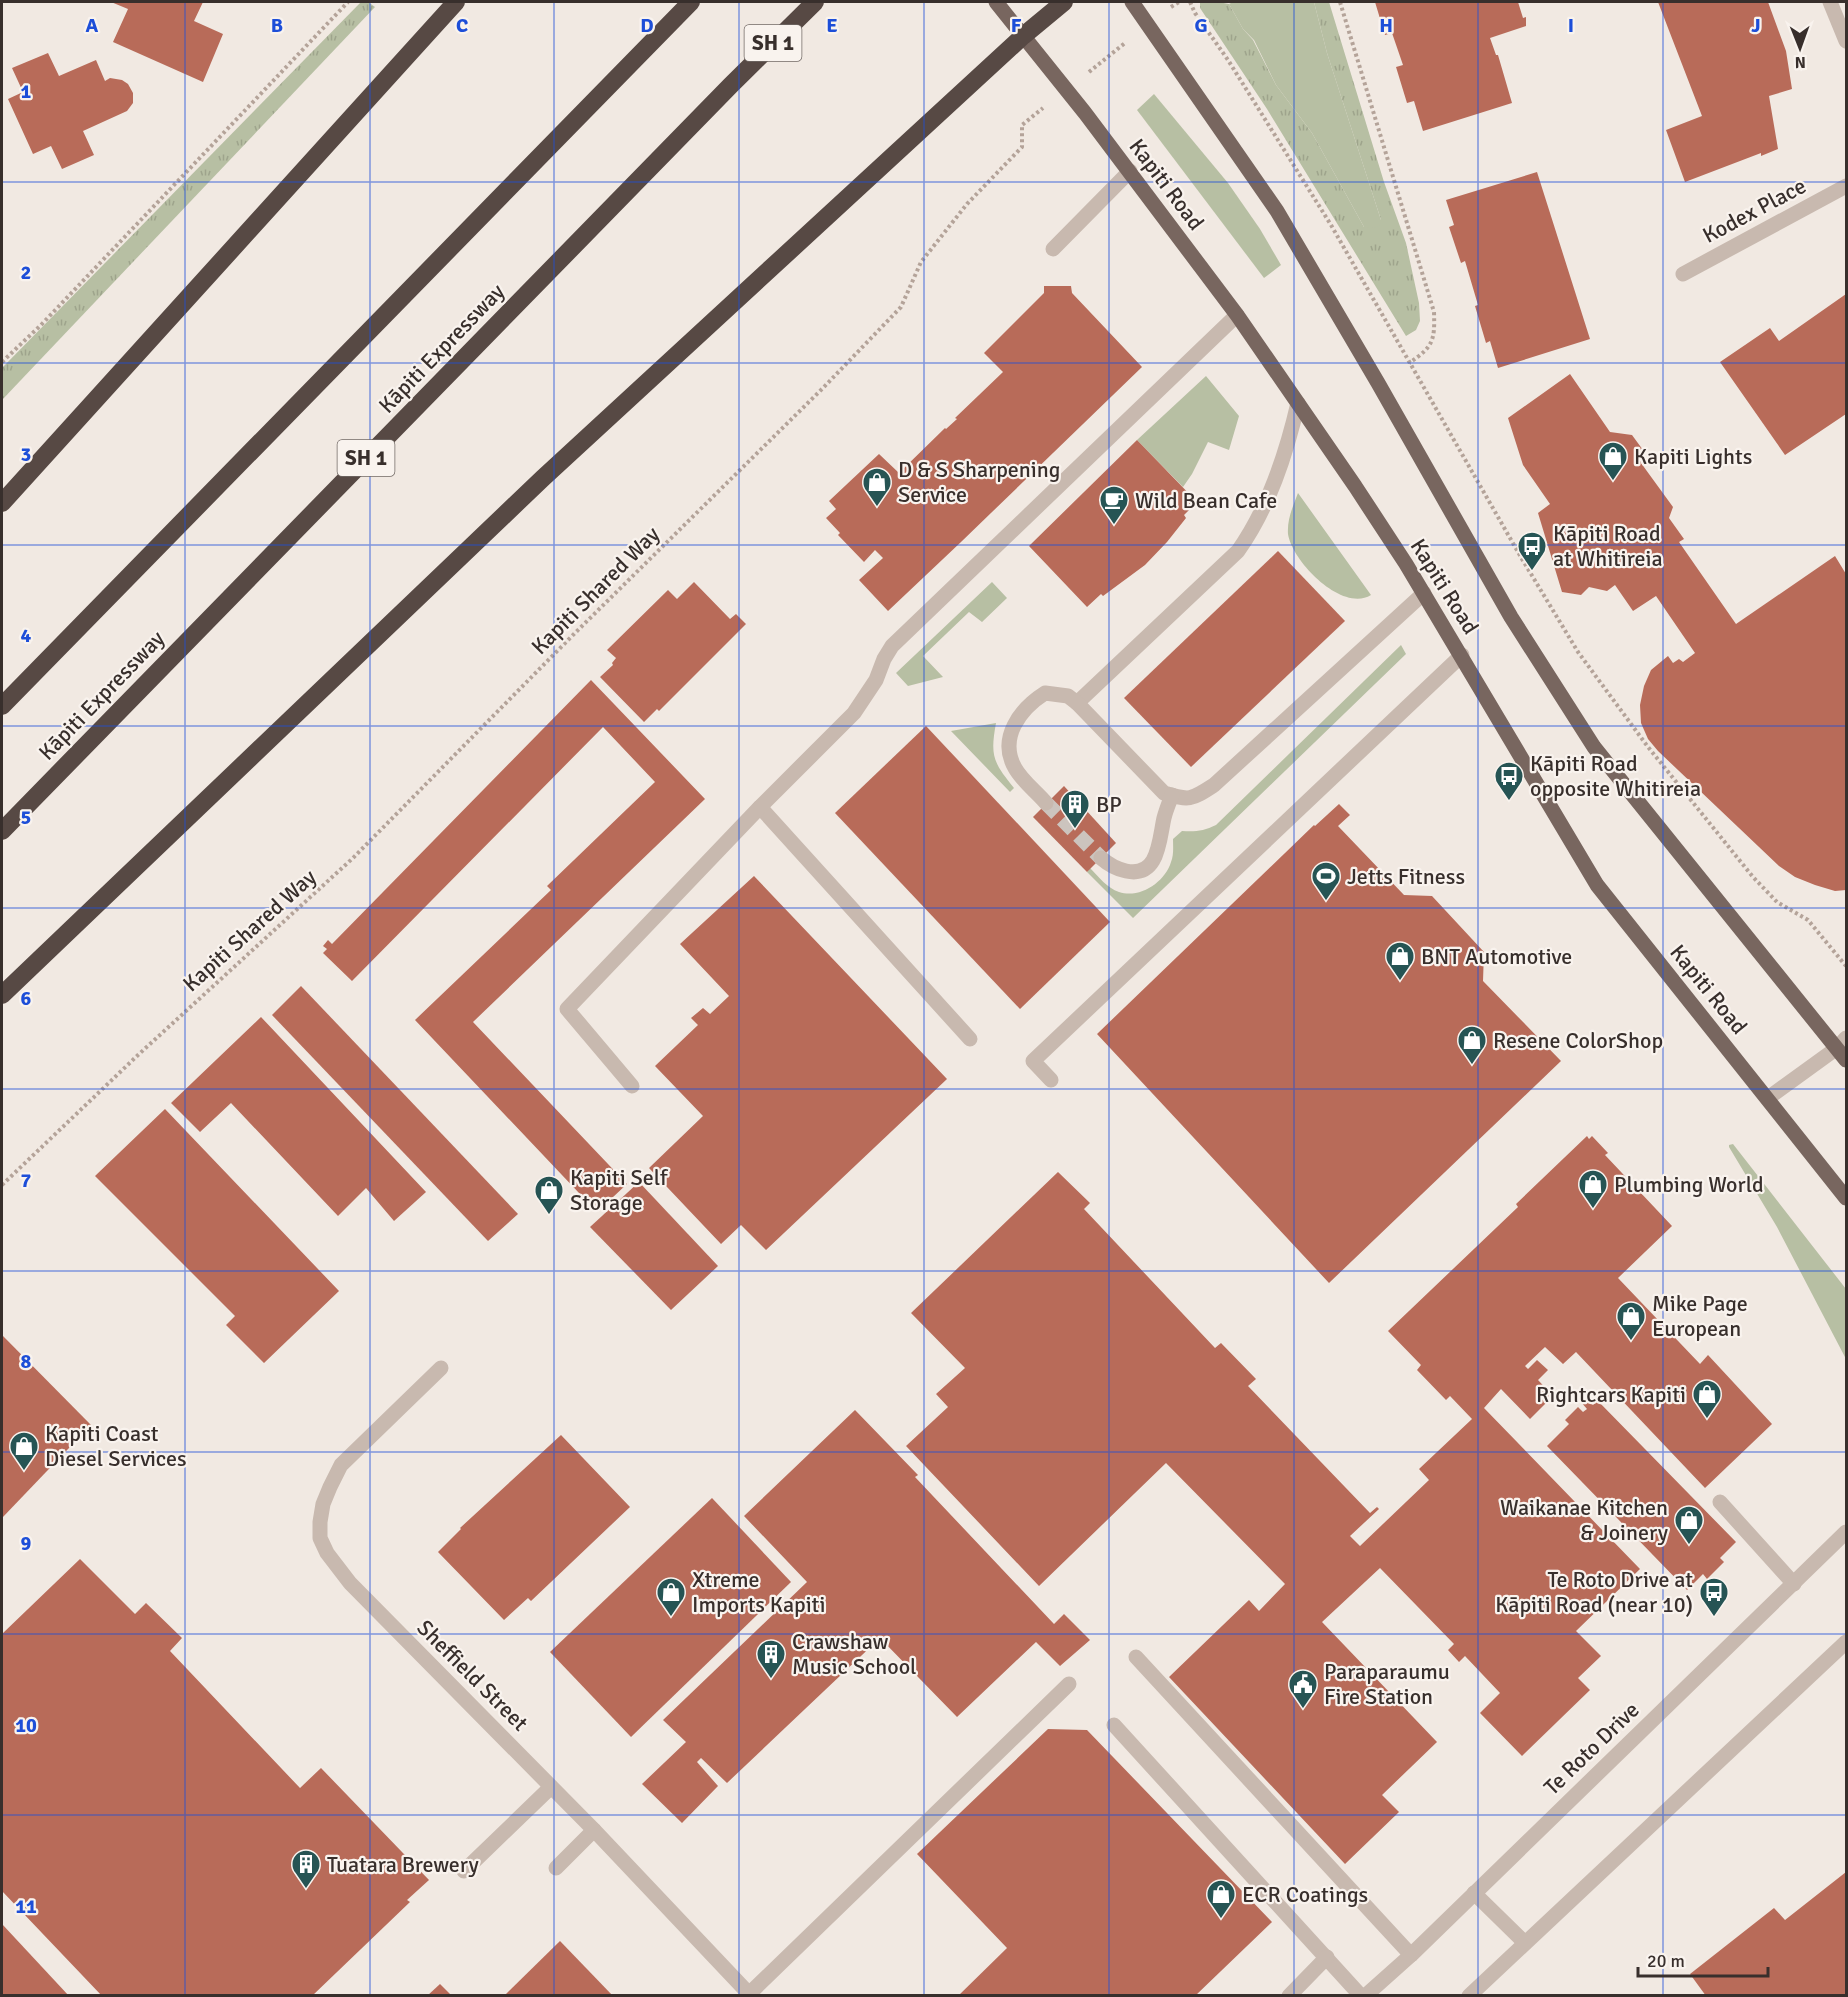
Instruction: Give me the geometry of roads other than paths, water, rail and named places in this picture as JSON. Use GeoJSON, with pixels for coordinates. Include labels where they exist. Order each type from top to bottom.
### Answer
{"type":"FeatureCollection","features":[{"type":"Feature","properties":{"kind":"highway"},"geometry":{"type":"LineString","coordinates":[[2,503],[456,2]]}},
{"type":"Feature","properties":{"kind":"highway"},"geometry":{"type":"LineString","coordinates":[[2,706],[691,2]]}},
{"type":"Feature","properties":{"kind":"highway","name":"Kāpiti Expressway"},"geometry":{"type":"LineString","coordinates":[[2,831],[731,85],[815,2]]}},
{"type":"Feature","properties":{"kind":"highway"},"geometry":{"type":"LineString","coordinates":[[2,995],[543,478],[1023,36],[1064,2]]}},
{"type":"Feature","properties":{"kind":"main road","name":"Kapiti Road"},"geometry":{"type":"LineString","coordinates":[[996,2],[1130,171],[1237,315],[1355,486],[1462,655],[1597,885],[1846,1198]]}},
{"type":"Feature","properties":{"kind":"main road","name":"Kapiti Road"},"geometry":{"type":"LineString","coordinates":[[1132,2],[1277,211],[1511,617],[1594,747],[1843,1049]]}},
{"type":"Feature","properties":{"kind":"street"},"geometry":{"type":"LineString","coordinates":[[1830,2],[1846,40]]}},
{"type":"Feature","properties":{"kind":"street"},"geometry":{"type":"LineString","coordinates":[[1053,249],[1130,171]]}},
{"type":"Feature","properties":{"kind":"street","name":"Kodex Place"},"geometry":{"type":"LineString","coordinates":[[1683,274],[1846,186]]}},
{"type":"Feature","properties":{"kind":"street"},"geometry":{"type":"LineString","coordinates":[[632,1086],[567,1009],[760,807],[854,713],[876,680],[892,646],[1237,315]]}},
{"type":"Feature","properties":{"kind":"street"},"geometry":{"type":"LineString","coordinates":[[1077,703],[1238,551],[1252,532],[1290,441],[1298,403]]}},
{"type":"Feature","properties":{"kind":"street"},"geometry":{"type":"LineString","coordinates":[[1046,803],[1015,768],[1011,751],[1011,731],[1020,714],[1045,693],[1068,696],[1077,703],[1164,793],[1180,798],[1194,798],[1214,785],[1424,593]]}},
{"type":"Feature","properties":{"kind":"street"},"geometry":{"type":"LineString","coordinates":[[1051,1080],[1033,1061],[1462,655]]}},
{"type":"Feature","properties":{"kind":"street"},"geometry":{"type":"LineString","coordinates":[[1101,858],[1120,870],[1133,873],[1146,869],[1153,861],[1160,846],[1164,819],[1172,795]]}},
{"type":"Feature","properties":{"kind":"street"},"geometry":{"type":"LineString","coordinates":[[760,807],[970,1039]]}},
{"type":"Feature","properties":{"kind":"street"},"geometry":{"type":"LineString","coordinates":[[1768,1098],[1843,1049]]}},
{"type":"Feature","properties":{"kind":"street","name":"Sheffield Street"},"geometry":{"type":"LineString","coordinates":[[441,1368],[340,1465],[322,1504],[320,1538],[327,1553],[350,1583],[594,1830],[750,1995]]}},
{"type":"Feature","properties":{"kind":"street"},"geometry":{"type":"LineString","coordinates":[[1720,1502],[1794,1584]]}},
{"type":"Feature","properties":{"kind":"street","name":"Te Roto Drive"},"geometry":{"type":"LineString","coordinates":[[1365,1995],[1411,1955],[1846,1532]]}},
{"type":"Feature","properties":{"kind":"street"},"geometry":{"type":"LineString","coordinates":[[1469,1995],[1846,1642]]}},
{"type":"Feature","properties":{"kind":"street"},"geometry":{"type":"LineString","coordinates":[[1136,1657],[1411,1955]]}},
{"type":"Feature","properties":{"kind":"street"},"geometry":{"type":"LineString","coordinates":[[750,1995],[1069,1684]]}},
{"type":"Feature","properties":{"kind":"street"},"geometry":{"type":"LineString","coordinates":[[1114,1725],[1361,1995]]}},
{"type":"Feature","properties":{"kind":"street"},"geometry":{"type":"LineString","coordinates":[[464,1871],[551,1786]]}},
{"type":"Feature","properties":{"kind":"street"},"geometry":{"type":"LineString","coordinates":[[556,1868],[594,1830]]}},
{"type":"Feature","properties":{"kind":"street"},"geometry":{"type":"LineString","coordinates":[[1474,1893],[1525,1943]]}},
{"type":"Feature","properties":{"kind":"street"},"geometry":{"type":"LineString","coordinates":[[1289,1995],[1327,1957]]}},
{"type":"Feature","properties":{"kind":"tunnel"},"geometry":{"type":"LineString","coordinates":[[1046,803],[1101,858]]}},
{"type":"Feature","properties":{"kind":"place","name":"Kapiti Lights"},"geometry":{"type":"Point","coordinates":[1613,482]}},
{"type":"Feature","properties":{"kind":"place","name":"D & S Sharpening Service"},"geometry":{"type":"Point","coordinates":[877,508]}},
{"type":"Feature","properties":{"kind":"place","name":"Wild Bean Cafe"},"geometry":{"type":"Point","coordinates":[1114,526]}},
{"type":"Feature","properties":{"kind":"place","name":"Kāpiti Road at Whitireia"},"geometry":{"type":"Point","coordinates":[1532,572]}},
{"type":"Feature","properties":{"kind":"place","name":"Kāpiti Road opposite Whitireia"},"geometry":{"type":"Point","coordinates":[1509,802]}},
{"type":"Feature","properties":{"kind":"place","name":"BP"},"geometry":{"type":"Point","coordinates":[1075,830]}},
{"type":"Feature","properties":{"kind":"place","name":"Jetts Fitness"},"geometry":{"type":"Point","coordinates":[1326,902]}},
{"type":"Feature","properties":{"kind":"place","name":"BNT Automotive"},"geometry":{"type":"Point","coordinates":[1400,982]}},
{"type":"Feature","properties":{"kind":"place","name":"Resene ColorShop"},"geometry":{"type":"Point","coordinates":[1472,1066]}},
{"type":"Feature","properties":{"kind":"place","name":"Plumbing World"},"geometry":{"type":"Point","coordinates":[1593,1210]}},
{"type":"Feature","properties":{"kind":"place","name":"Kapiti Self Storage"},"geometry":{"type":"Point","coordinates":[549,1216]}},
{"type":"Feature","properties":{"kind":"place","name":"Mike Page European"},"geometry":{"type":"Point","coordinates":[1631,1342]}},
{"type":"Feature","properties":{"kind":"place","name":"Rightcars Kapiti"},"geometry":{"type":"Point","coordinates":[1707,1420]}},
{"type":"Feature","properties":{"kind":"place","name":"Kapiti Coast Diesel Services"},"geometry":{"type":"Point","coordinates":[24,1472]}},
{"type":"Feature","properties":{"kind":"place","name":"Waikanae Kitchen & Joinery"},"geometry":{"type":"Point","coordinates":[1689,1546]}},
{"type":"Feature","properties":{"kind":"place","name":"Xtreme Imports Kapiti"},"geometry":{"type":"Point","coordinates":[671,1618]}},
{"type":"Feature","properties":{"kind":"place","name":"Te Roto Drive at Kāpiti Road (near 10)"},"geometry":{"type":"Point","coordinates":[1714,1618]}},
{"type":"Feature","properties":{"kind":"place","name":"Crawshaw Music School"},"geometry":{"type":"Point","coordinates":[771,1680]}},
{"type":"Feature","properties":{"kind":"place","name":"Paraparaumu Fire Station"},"geometry":{"type":"Point","coordinates":[1303,1710]}},
{"type":"Feature","properties":{"kind":"place","name":"Tuatara Brewery"},"geometry":{"type":"Point","coordinates":[306,1890]}},
{"type":"Feature","properties":{"kind":"place","name":"ECR Coatings"},"geometry":{"type":"Point","coordinates":[1221,1920]}}]}
